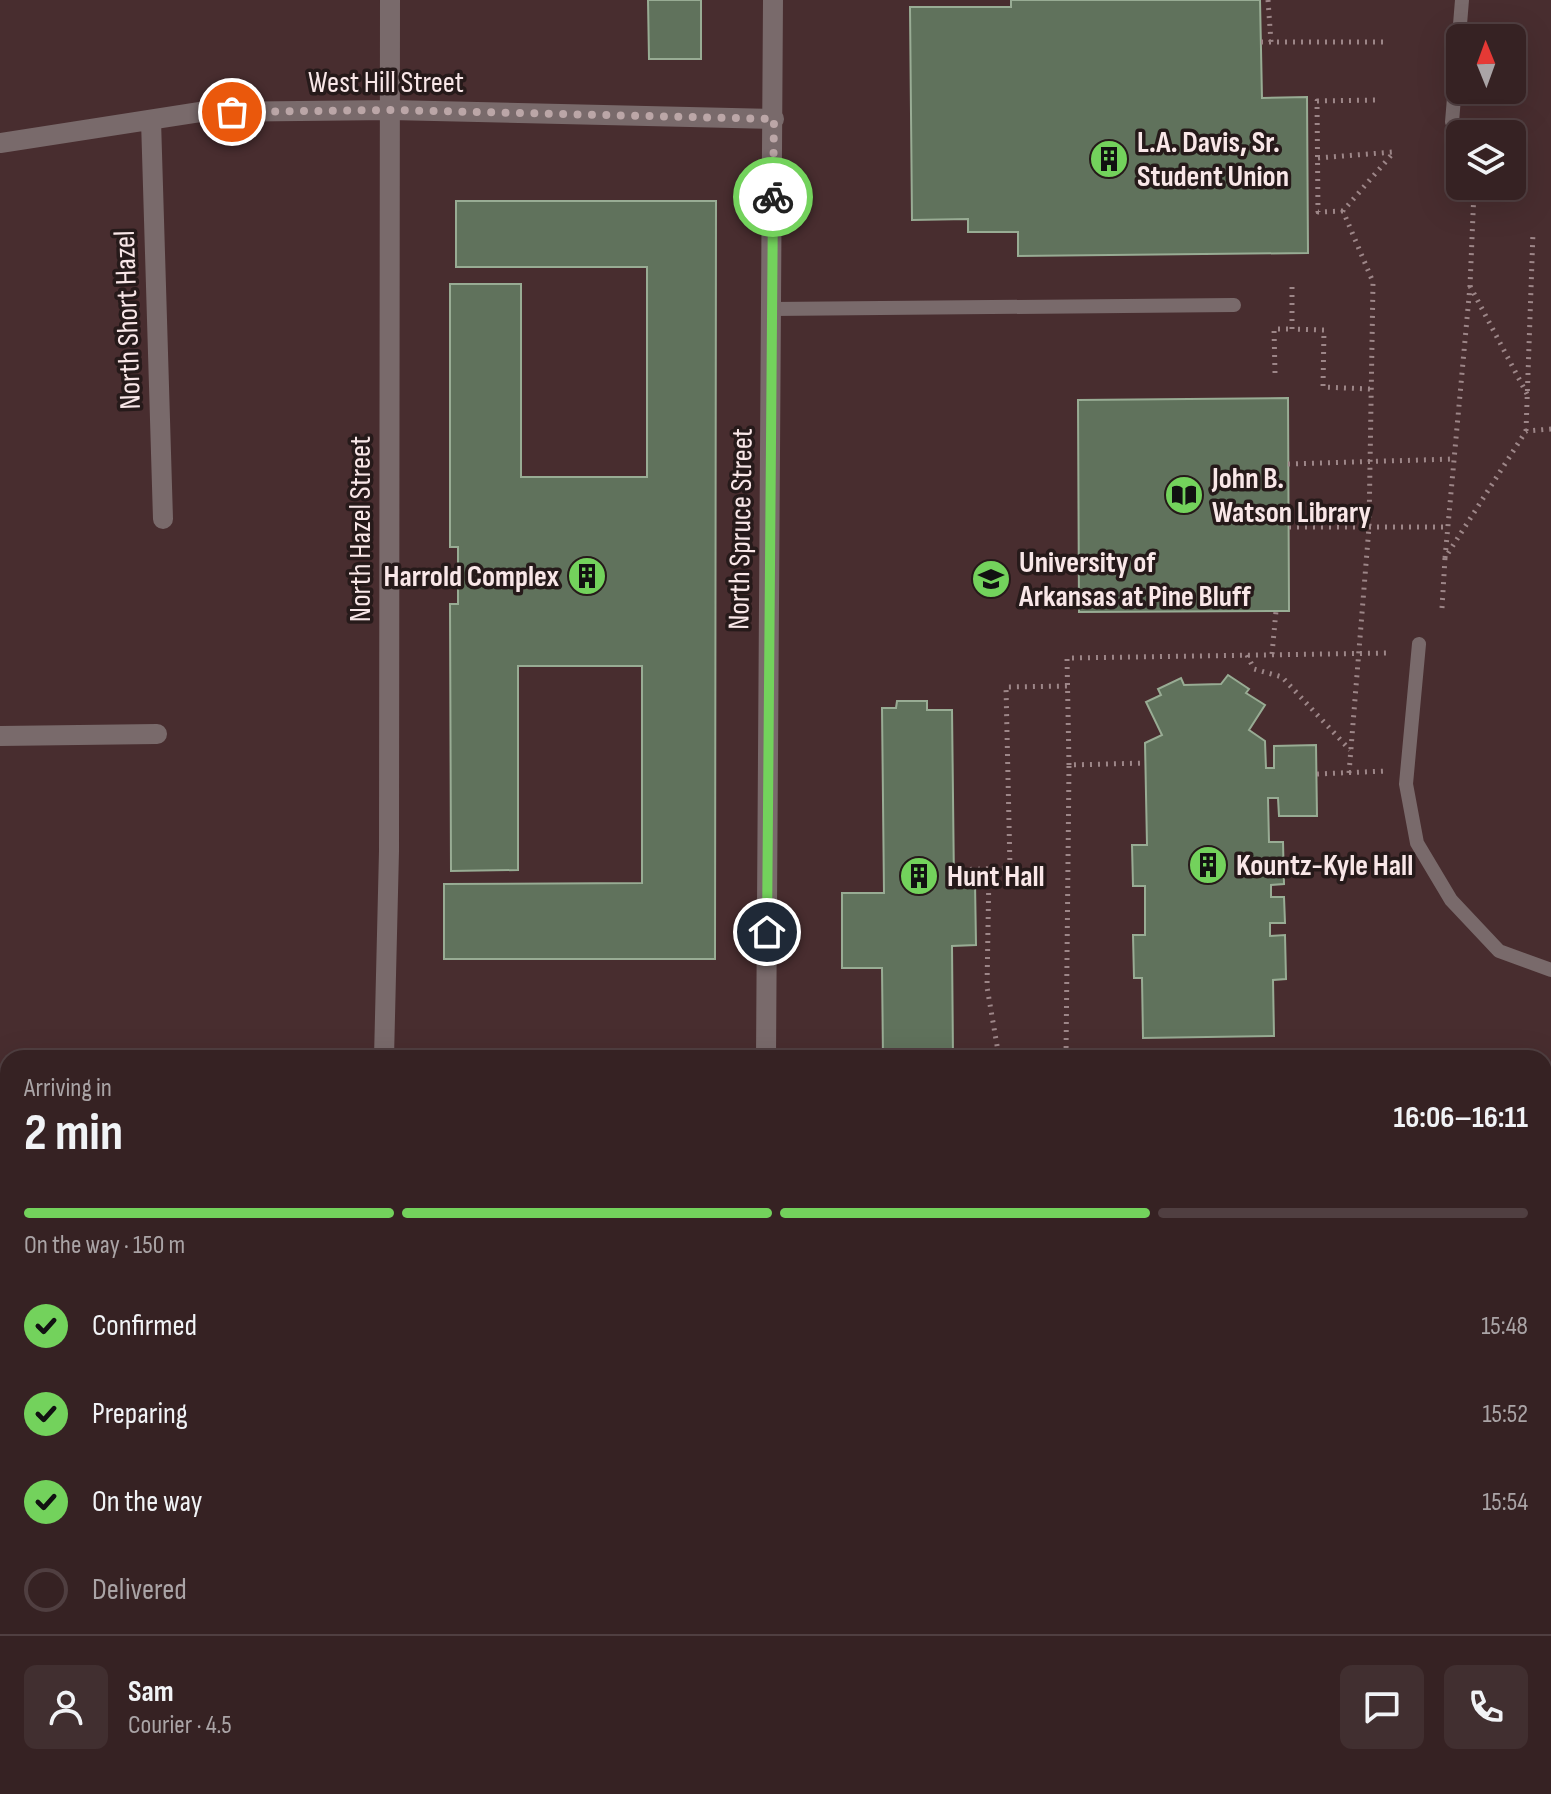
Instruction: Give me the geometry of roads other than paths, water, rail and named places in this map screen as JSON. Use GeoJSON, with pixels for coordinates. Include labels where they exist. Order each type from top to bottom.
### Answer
{"type":"FeatureCollection","features":[{"type":"Feature","properties":{"kind":"street","name":"North Hazel Street"},"geometry":{"type":"LineString","coordinates":[[384,1050],[389,837],[390,0]]}},
{"type":"Feature","properties":{"kind":"street","name":"North Spruce Street"},"geometry":{"type":"LineString","coordinates":[[766,1050],[773,0]]}},
{"type":"Feature","properties":{"kind":"street","name":"West Hill Street"},"geometry":{"type":"LineString","coordinates":[[0,143],[200,112],[391,110],[774,119]]}},
{"type":"Feature","properties":{"kind":"street","name":"North Short Hazel"},"geometry":{"type":"LineString","coordinates":[[151,120],[163,519]]}},
{"type":"Feature","properties":{"kind":"street"},"geometry":{"type":"LineString","coordinates":[[0,736],[157,734]]}},
{"type":"Feature","properties":{"kind":"lane"},"geometry":{"type":"LineString","coordinates":[[1452,120],[1462,0]]}},
{"type":"Feature","properties":{"kind":"lane"},"geometry":{"type":"LineString","coordinates":[[772,309],[1234,305]]}},
{"type":"Feature","properties":{"kind":"lane"},"geometry":{"type":"LineString","coordinates":[[1419,644],[1406,784],[1417,843],[1451,900],[1499,951],[1551,970]]}},
{"type":"Feature","properties":{"kind":"place","name":"L.A. Davis, Sr. Student Union"},"geometry":{"type":"Point","coordinates":[1109,159]}},
{"type":"Feature","properties":{"kind":"place","name":"John B. Watson Library"},"geometry":{"type":"Point","coordinates":[1184,495]}},
{"type":"Feature","properties":{"kind":"place","name":"Harrold Complex"},"geometry":{"type":"Point","coordinates":[587,576]}},
{"type":"Feature","properties":{"kind":"place","name":"University of Arkansas at Pine Bluff"},"geometry":{"type":"Point","coordinates":[991,579]}},
{"type":"Feature","properties":{"kind":"place","name":"Kountz-Kyle Hall"},"geometry":{"type":"Point","coordinates":[1208,865]}},
{"type":"Feature","properties":{"kind":"place","name":"Hunt Hall"},"geometry":{"type":"Point","coordinates":[919,876]}}]}
